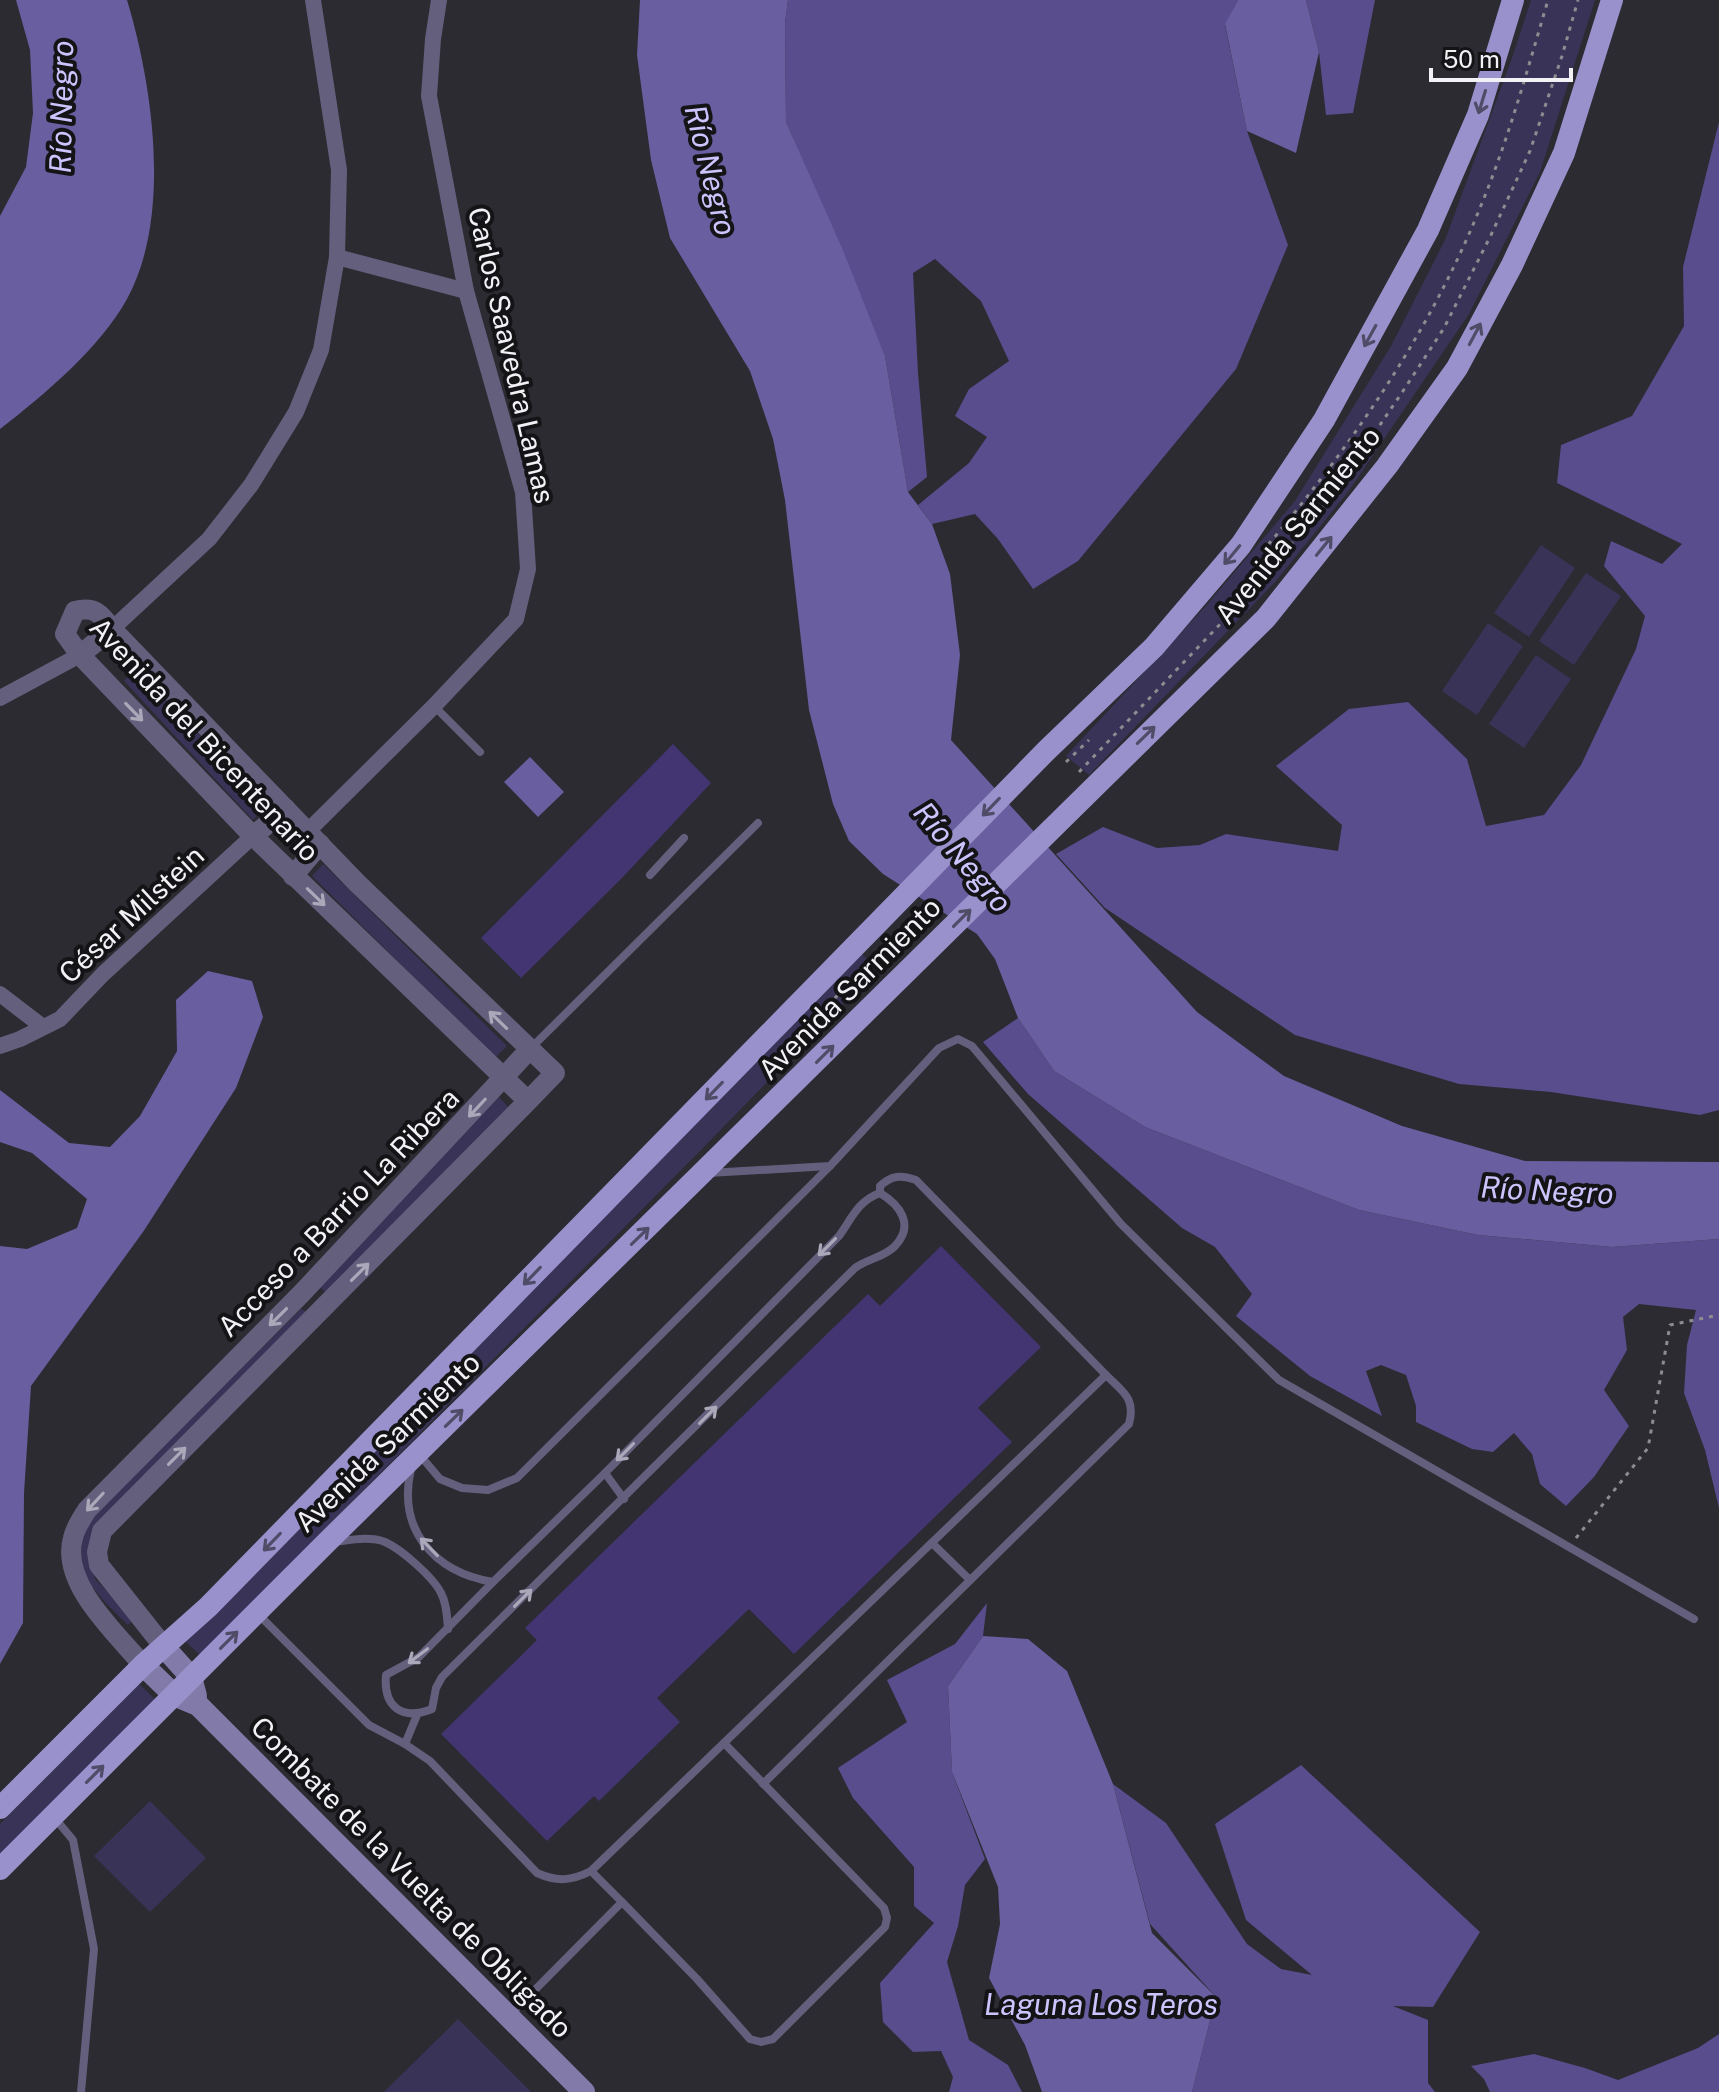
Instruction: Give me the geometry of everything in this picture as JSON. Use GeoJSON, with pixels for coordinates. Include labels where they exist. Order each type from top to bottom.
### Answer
{"type":"FeatureCollection","features":[{"type":"Feature","properties":{"kind":"main road","name":"Avenida Sarmiento"},"geometry":{"type":"LineString","coordinates":[[0,1808],[143,1665],[208,1607],[1046,751],[1154,647],[1241,545],[1324,420],[1434,216],[1478,115],[1513,0]]}},
{"type":"Feature","properties":{"kind":"main road","name":"Avenida Sarmiento"},"geometry":{"type":"LineString","coordinates":[[0,1869],[256,1612],[907,973],[1083,783],[1266,618],[1387,466],[1457,368],[1512,265],[1564,153],[1612,0]]}},
{"type":"Feature","properties":{"kind":"main road"},"geometry":{"type":"LineString","coordinates":[[164,1647],[191,1677],[198,1705]]}},
{"type":"Feature","properties":{"kind":"main road","name":"Combate de la Vuelta de Obligado"},"geometry":{"type":"LineString","coordinates":[[143,1665],[174,1695],[198,1705],[584,2092]]}},
{"type":"Feature","properties":{"kind":"street"},"geometry":{"type":"LineString","coordinates":[[0,698],[80,655],[209,539],[251,485],[296,412],[321,350],[337,257],[339,170],[313,0]]}},
{"type":"Feature","properties":{"kind":"street","name":"Carlos Saavedra Lamas"},"geometry":{"type":"LineString","coordinates":[[314,837],[516,619],[528,569],[523,492],[466,291],[429,96],[439,0]]}},
{"type":"Feature","properties":{"kind":"street"},"geometry":{"type":"LineString","coordinates":[[337,257],[466,291]]}},
{"type":"Feature","properties":{"kind":"street","name":"Avenida del Bicentenario"},"geometry":{"type":"LineString","coordinates":[[87,608],[101,613],[112,629],[286,809],[555,1073],[528,1101],[253,836],[80,655],[65,634],[75,611],[87,608]]}},
{"type":"Feature","properties":{"kind":"street"},"geometry":{"type":"LineString","coordinates":[[253,836],[286,809]]}},
{"type":"Feature","properties":{"kind":"street","name":"César Milstein"},"geometry":{"type":"LineString","coordinates":[[0,1046],[60,1019],[103,974],[253,836]]}},
{"type":"Feature","properties":{"kind":"street"},"geometry":{"type":"LineString","coordinates":[[293,876],[314,837]]}},
{"type":"Feature","properties":{"kind":"street"},"geometry":{"type":"LineString","coordinates":[[0,994],[43,1027]]}},
{"type":"Feature","properties":{"kind":"street","name":"Acceso a Barrio La Ribera"},"geometry":{"type":"LineString","coordinates":[[143,1665],[82,1591],[74,1574],[73,1538],[87,1510],[302,1293],[529,1050]]}},
{"type":"Feature","properties":{"kind":"street"},"geometry":{"type":"LineString","coordinates":[[164,1647],[99,1565],[97,1552],[102,1531],[528,1101]]}},
{"type":"Feature","properties":{"kind":"street"},"geometry":{"type":"LineString","coordinates":[[302,1293],[323,1309]]}},
{"type":"Feature","properties":{"kind":"lane"},"geometry":{"type":"LineString","coordinates":[[434,706],[480,752]]}},
{"type":"Feature","properties":{"kind":"lane","name":"Acceso a Barrio La Ribera"},"geometry":{"type":"LineString","coordinates":[[529,1050],[758,823]]}},
{"type":"Feature","properties":{"kind":"lane"},"geometry":{"type":"LineString","coordinates":[[650,875],[684,838]]}},
{"type":"Feature","properties":{"kind":"lane"},"geometry":{"type":"LineString","coordinates":[[493,1582],[459,1572],[421,1541],[412,1526],[408,1509],[408,1484],[416,1456],[440,1479],[462,1488],[488,1490],[517,1478],[830,1166],[939,1048],[958,1039],[972,1046],[1121,1224],[1279,1380],[1694,1619]]}},
{"type":"Feature","properties":{"kind":"lane"},"geometry":{"type":"LineString","coordinates":[[704,1173],[830,1166]]}},
{"type":"Feature","properties":{"kind":"lane"},"geometry":{"type":"LineString","coordinates":[[763,1784],[1129,1424],[1133,1411],[1129,1398],[916,1180],[904,1176],[888,1178],[880,1186],[880,1193]]}},
{"type":"Feature","properties":{"kind":"lane"},"geometry":{"type":"LineString","coordinates":[[880,1193],[899,1207],[905,1218],[903,1233],[895,1247],[855,1268],[442,1677],[436,1688],[432,1709],[417,1715],[404,1713],[389,1701],[385,1689],[386,1675],[419,1657],[448,1629],[839,1236],[857,1207],[868,1197],[880,1193]]}},
{"type":"Feature","properties":{"kind":"lane"},"geometry":{"type":"LineString","coordinates":[[256,1612],[369,1725],[430,1761],[537,1873],[554,1880],[575,1879],[591,1871],[1106,1375]]}},
{"type":"Feature","properties":{"kind":"lane"},"geometry":{"type":"LineString","coordinates":[[605,1473],[624,1499]]}},
{"type":"Feature","properties":{"kind":"lane"},"geometry":{"type":"LineString","coordinates":[[326,1543],[360,1539],[385,1542],[402,1552],[441,1593],[447,1611],[448,1629]]}},
{"type":"Feature","properties":{"kind":"lane"},"geometry":{"type":"LineString","coordinates":[[932,1543],[970,1580]]}},
{"type":"Feature","properties":{"kind":"lane"},"geometry":{"type":"LineString","coordinates":[[405,1744],[417,1715]]}},
{"type":"Feature","properties":{"kind":"lane"},"geometry":{"type":"LineString","coordinates":[[591,1871],[697,1979],[750,2039],[761,2042],[773,2039],[885,1927],[887,1918],[884,1908],[724,1743]]}},
{"type":"Feature","properties":{"kind":"lane"},"geometry":{"type":"LineString","coordinates":[[53,1815],[73,1840],[94,1949],[81,2092]]}},
{"type":"Feature","properties":{"kind":"lane"},"geometry":{"type":"LineString","coordinates":[[509,2017],[622,1902]]}},
{"type":"Feature","properties":{"kind":"path"},"geometry":{"type":"LineString","coordinates":[[1083,783],[1082,767],[1247,596],[1332,496],[1444,328],[1530,151],[1578,0]]}},
{"type":"Feature","properties":{"kind":"path"},"geometry":{"type":"LineString","coordinates":[[1569,1547],[1648,1448],[1670,1325],[1719,1315]]}},
{"type":"Feature","properties":{"kind":"shaded area"},"geometry":{"type":"Polygon","coordinates":[[[788,0],[1238,0],[1225,25],[1247,131],[1288,245],[1236,369],[1078,561],[1033,589],[998,539],[975,514],[932,524],[918,505],[969,463],[987,437],[955,416],[969,389],[1009,361],[981,301],[935,259],[913,273],[927,477],[908,492],[885,356],[786,122],[785,23],[788,0]]]}},
{"type":"Feature","properties":{"kind":"shaded area"},"geometry":{"type":"Polygon","coordinates":[[[1306,0],[1375,0],[1353,113],[1326,115],[1319,52],[1306,0]]]}},
{"type":"Feature","properties":{"kind":"shaded area"},"geometry":{"type":"Polygon","coordinates":[[[1531,0],[1595,0],[1540,172],[1469,314],[1348,492],[1276,581],[1089,775],[1066,756],[1203,609],[1295,501],[1391,346],[1445,240],[1531,0]]]}},
{"type":"Feature","properties":{"kind":"shaded area"},"geometry":{"type":"Polygon","coordinates":[[[1719,122],[1719,1110],[1700,1115],[1551,1092],[1459,1084],[1295,1035],[1105,908],[1056,854],[1103,827],[1157,848],[1200,845],[1226,834],[1338,851],[1342,825],[1276,766],[1349,709],[1408,702],[1467,759],[1486,826],[1544,815],[1581,765],[1636,649],[1645,616],[1604,566],[1611,541],[1662,564],[1682,544],[1557,483],[1561,445],[1632,416],[1684,326],[1683,267],[1719,122]]]}},
{"type":"Feature","properties":{"kind":"shaded area"},"geometry":{"type":"Polygon","coordinates":[[[1541,545],[1575,568],[1529,637],[1494,613],[1541,545]]]}},
{"type":"Feature","properties":{"kind":"shaded area"},"geometry":{"type":"Polygon","coordinates":[[[1586,573],[1621,596],[1574,665],[1539,641],[1586,573]]]}},
{"type":"Feature","properties":{"kind":"shaded area"},"geometry":{"type":"Polygon","coordinates":[[[1488,623],[1523,646],[1477,715],[1442,691],[1488,623]]]}},
{"type":"Feature","properties":{"kind":"shaded area"},"geometry":{"type":"Polygon","coordinates":[[[1536,655],[1571,679],[1524,748],[1489,724],[1536,655]]]}},
{"type":"Feature","properties":{"kind":"shaded area"},"geometry":{"type":"Polygon","coordinates":[[[137,668],[266,806],[253,820],[124,681],[137,668]]]}},
{"type":"Feature","properties":{"kind":"shaded area"},"geometry":{"type":"Polygon","coordinates":[[[323,864],[507,1046],[495,1058],[312,876],[323,864]]]}},
{"type":"Feature","properties":{"kind":"shaded area"},"geometry":{"type":"Polygon","coordinates":[[[862,954],[877,969],[700,1151],[200,1655],[185,1641],[862,954]]]}},
{"type":"Feature","properties":{"kind":"shaded area"},"geometry":{"type":"Polygon","coordinates":[[[1018,1018],[1054,1071],[1145,1127],[1359,1210],[1478,1235],[1612,1247],[1719,1239],[1719,1508],[1705,1450],[1684,1393],[1687,1345],[1696,1310],[1639,1304],[1623,1317],[1627,1350],[1604,1390],[1629,1426],[1594,1477],[1566,1506],[1540,1484],[1532,1454],[1514,1433],[1493,1452],[1472,1449],[1416,1422],[1416,1406],[1406,1375],[1381,1365],[1366,1371],[1382,1416],[1310,1376],[1236,1316],[1252,1294],[1215,1247],[1182,1228],[1028,1094],[983,1042],[1018,1018]]]}},
{"type":"Feature","properties":{"kind":"shaded area"},"geometry":{"type":"Polygon","coordinates":[[[498,1096],[511,1110],[328,1295],[320,1287],[498,1096]]]}},
{"type":"Feature","properties":{"kind":"shaded area"},"geometry":{"type":"Polygon","coordinates":[[[301,1309],[309,1313],[90,1558],[95,1579],[134,1619],[128,1625],[95,1590],[83,1566],[83,1538],[90,1520],[301,1309]]]}},
{"type":"Feature","properties":{"kind":"shaded area"},"geometry":{"type":"Polygon","coordinates":[[[987,1603],[983,1636],[948,1686],[952,1772],[985,1859],[965,1885],[958,1926],[947,1962],[969,2040],[1008,2065],[1022,2092],[949,2092],[953,2077],[941,2051],[913,2052],[883,2022],[880,1983],[934,1923],[914,1906],[914,1867],[853,1798],[838,1768],[907,1722],[887,1680],[955,1644],[987,1603]]]}},
{"type":"Feature","properties":{"kind":"shaded area"},"geometry":{"type":"Polygon","coordinates":[[[139,1684],[157,1701],[0,1859],[0,1824],[139,1684]]]}},
{"type":"Feature","properties":{"kind":"shaded area"},"geometry":{"type":"Polygon","coordinates":[[[1301,1765],[1480,1932],[1433,2007],[1393,2006],[1428,2020],[1428,2083],[1435,2092],[1192,2092],[1216,1997],[1150,1924],[1113,1784],[1166,1823],[1247,1944],[1281,1969],[1312,1975],[1246,1920],[1215,1824],[1301,1765]]]}},
{"type":"Feature","properties":{"kind":"shaded area"},"geometry":{"type":"Polygon","coordinates":[[[150,1801],[206,1858],[150,1912],[94,1856],[150,1801]]]}},
{"type":"Feature","properties":{"kind":"shaded area"},"geometry":{"type":"Polygon","coordinates":[[[458,2019],[531,2092],[384,2092],[458,2019]]]}},
{"type":"Feature","properties":{"kind":"shaded area"},"geometry":{"type":"Polygon","coordinates":[[[1719,2034],[1719,2092],[1490,2092],[1484,2079],[1471,2066],[1534,2054],[1618,2080],[1698,2048],[1719,2034]]]}},
{"type":"Feature","properties":{"kind":"water","name":"Río Negro"},"geometry":{"type":"Polygon","coordinates":[[[16,0],[127,0],[150,111],[154,191],[150,230],[141,266],[116,317],[70,370],[0,429],[0,216],[26,167],[33,113],[30,50],[16,0]]]}},
{"type":"Feature","properties":{"kind":"water","name":"Río Negro"},"geometry":{"type":"Polygon","coordinates":[[[640,0],[788,0],[785,23],[786,122],[842,248],[885,356],[908,492],[932,524],[950,574],[960,655],[951,740],[1197,1012],[1284,1076],[1402,1126],[1525,1161],[1719,1162],[1719,1239],[1612,1247],[1478,1235],[1359,1210],[1145,1127],[1054,1071],[1018,1018],[995,959],[977,934],[883,874],[849,841],[833,804],[809,710],[785,500],[773,439],[750,371],[670,238],[651,160],[637,55],[640,0]]]}},
{"type":"Feature","properties":{"kind":"water"},"geometry":{"type":"Polygon","coordinates":[[[1238,0],[1306,0],[1319,52],[1296,153],[1247,131],[1225,24],[1238,0]]]}},
{"type":"Feature","properties":{"kind":"water"},"geometry":{"type":"Polygon","coordinates":[[[530,757],[564,792],[538,817],[504,782],[530,757]]]}},
{"type":"Feature","properties":{"kind":"water"},"geometry":{"type":"Polygon","coordinates":[[[208,971],[252,981],[263,1017],[236,1088],[143,1232],[31,1386],[24,1493],[23,1623],[0,1664],[0,1246],[27,1249],[77,1228],[87,1199],[32,1153],[0,1142],[0,1090],[69,1143],[110,1147],[140,1116],[177,1051],[176,1000],[208,971]]]}},
{"type":"Feature","properties":{"kind":"water","name":"Laguna Los Teros"},"geometry":{"type":"Polygon","coordinates":[[[983,1636],[1028,1639],[1067,1671],[1113,1784],[1152,1933],[1216,1997],[1192,2092],[1042,2092],[1025,2045],[989,1978],[1000,1924],[998,1887],[952,1772],[948,1686],[983,1636]]]}},
{"type":"Feature","properties":{"kind":"building"},"geometry":{"type":"Polygon","coordinates":[[[673,744],[711,783],[622,878],[521,978],[481,938],[673,744]]]}},
{"type":"Feature","properties":{"kind":"building"},"geometry":{"type":"Polygon","coordinates":[[[941,1246],[1041,1347],[978,1408],[1012,1442],[794,1654],[749,1609],[657,1698],[680,1722],[599,1801],[594,1796],[547,1841],[441,1734],[537,1640],[525,1628],[868,1294],[880,1306],[941,1246]]]}}]}
